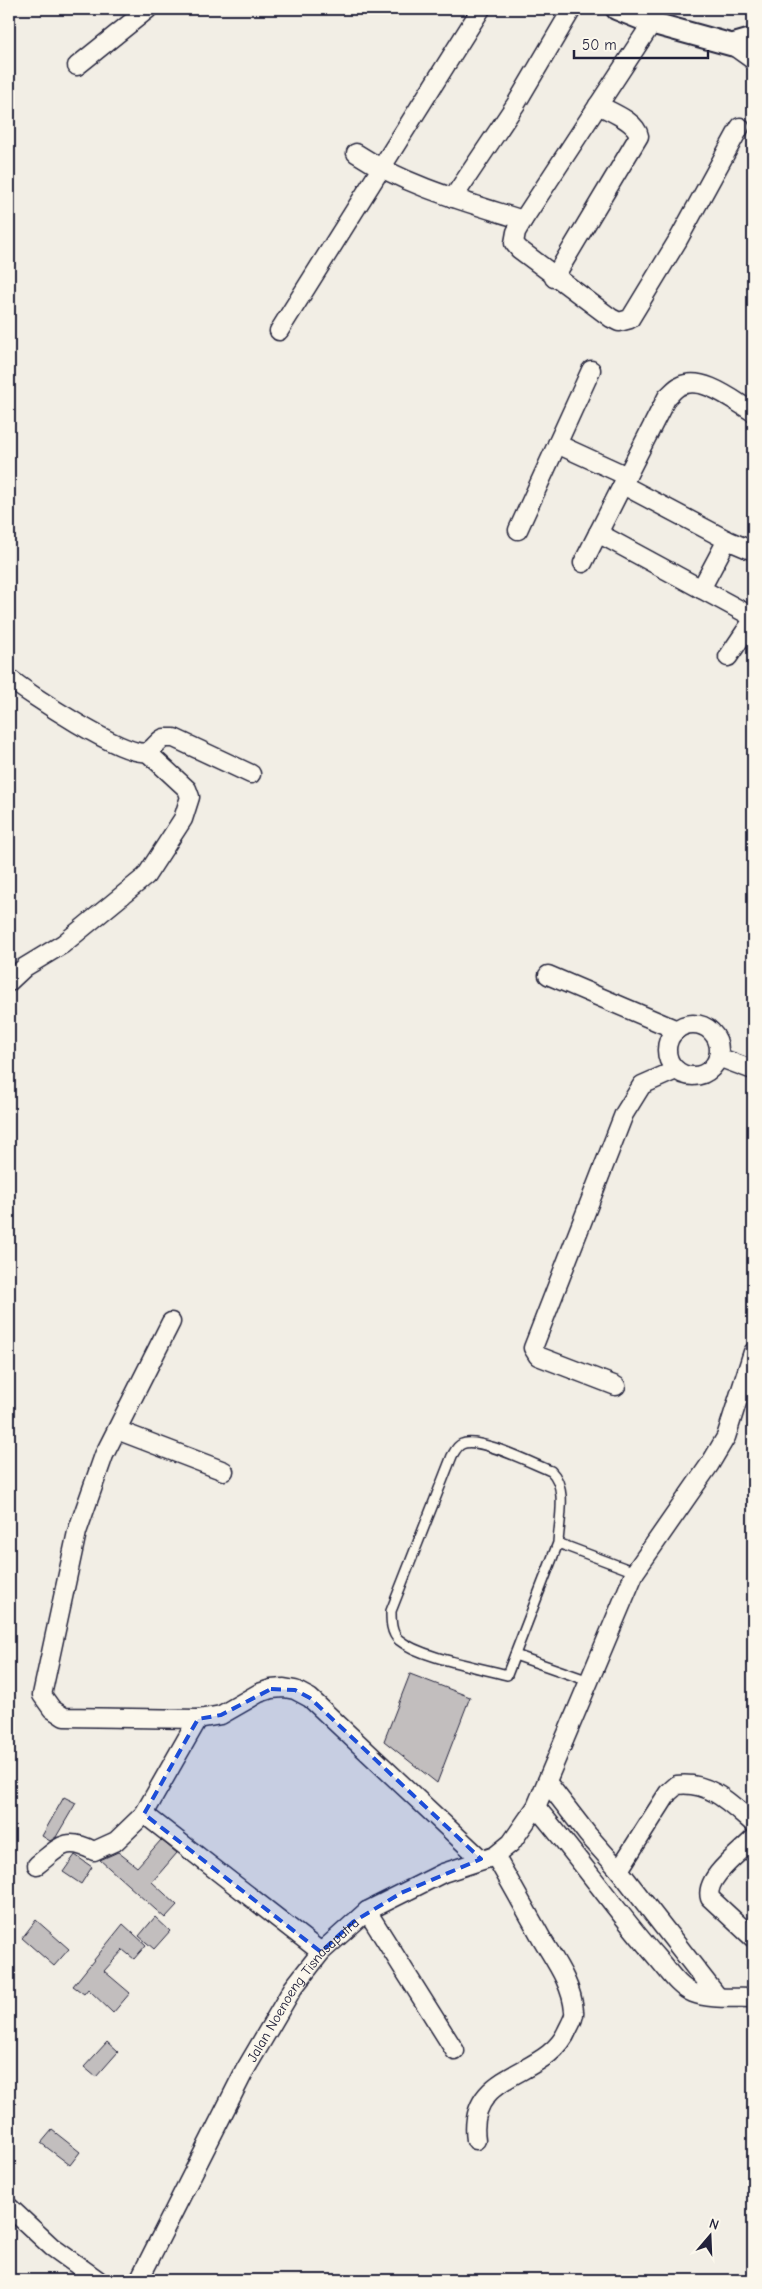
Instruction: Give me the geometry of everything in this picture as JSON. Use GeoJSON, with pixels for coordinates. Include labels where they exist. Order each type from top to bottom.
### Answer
{"type":"FeatureCollection","features":[{"type":"Feature","properties":{"kind":"street"},"geometry":{"type":"LineString","coordinates":[[77,66],[148,9]]}},
{"type":"Feature","properties":{"kind":"street"},"geometry":{"type":"LineString","coordinates":[[279,331],[382,170],[481,9]]}},
{"type":"Feature","properties":{"kind":"street"},"geometry":{"type":"LineString","coordinates":[[453,198],[516,104],[572,9]]}},
{"type":"Feature","properties":{"kind":"street"},"geometry":{"type":"LineString","coordinates":[[617,9],[652,23],[732,45],[753,60]]}},
{"type":"Feature","properties":{"kind":"street"},"geometry":{"type":"LineString","coordinates":[[652,23],[523,220],[516,232],[514,243],[519,250],[554,278],[611,318],[619,322],[630,319],[678,240],[740,128]]}},
{"type":"Feature","properties":{"kind":"street"},"geometry":{"type":"LineString","coordinates":[[732,45],[753,39]]}},
{"type":"Feature","properties":{"kind":"street"},"geometry":{"type":"LineString","coordinates":[[554,278],[639,136],[638,130],[632,125],[598,105]]}},
{"type":"Feature","properties":{"kind":"street"},"geometry":{"type":"LineString","coordinates":[[356,153],[382,170],[453,198],[523,220]]}},
{"type":"Feature","properties":{"kind":"street"},"geometry":{"type":"LineString","coordinates":[[518,530],[591,370]]}},
{"type":"Feature","properties":{"kind":"street"},"geometry":{"type":"LineString","coordinates":[[583,563],[668,397],[680,386],[699,384],[718,392],[753,412]]}},
{"type":"Feature","properties":{"kind":"street"},"geometry":{"type":"LineString","coordinates":[[557,444],[625,480],[727,540],[753,551]]}},
{"type":"Feature","properties":{"kind":"street"},"geometry":{"type":"LineString","coordinates":[[598,533],[753,619],[728,657]]}},
{"type":"Feature","properties":{"kind":"street"},"geometry":{"type":"LineString","coordinates":[[701,589],[727,540]]}},
{"type":"Feature","properties":{"kind":"street"},"geometry":{"type":"LineString","coordinates":[[9,678],[56,712],[124,748],[141,753],[147,752],[164,738],[174,738],[251,774]]}},
{"type":"Feature","properties":{"kind":"street"},"geometry":{"type":"LineString","coordinates":[[9,982],[25,967],[63,944],[146,876],[183,819],[190,797],[187,789],[147,752]]}},
{"type":"Feature","properties":{"kind":"street"},"geometry":{"type":"LineString","coordinates":[[548,975],[677,1030]]}},
{"type":"Feature","properties":{"kind":"street"},"geometry":{"type":"LineString","coordinates":[[616,1386],[538,1356],[533,1348],[624,1114],[642,1085],[676,1070],[693,1076],[701,1075],[709,1070],[718,1057],[718,1044],[710,1032],[698,1025],[690,1025],[677,1030],[668,1045],[668,1054],[676,1070]]}},
{"type":"Feature","properties":{"kind":"street"},"geometry":{"type":"LineString","coordinates":[[718,1057],[753,1070]]}},
{"type":"Feature","properties":{"kind":"street"},"geometry":{"type":"LineString","coordinates":[[171,1322],[104,1455],[77,1532],[42,1695],[52,1709],[64,1717],[198,1719],[221,1715],[259,1693],[271,1689],[284,1688],[295,1690],[310,1698],[488,1857],[569,1987],[575,2013],[564,2040],[532,2065],[491,2089],[477,2112],[474,2127],[476,2140]]}},
{"type":"Feature","properties":{"kind":"street","name":"Jalan Noenoeng Tisnasaputra"},"geometry":{"type":"LineString","coordinates":[[139,2280],[245,2070],[294,1988],[321,1952],[367,1911],[443,1873],[488,1857],[511,1843],[536,1807],[635,1572],[726,1437],[749,1382],[753,1352]]}},
{"type":"Feature","properties":{"kind":"street"},"geometry":{"type":"LineString","coordinates":[[116,1430],[224,1471]]}},
{"type":"Feature","properties":{"kind":"street"},"geometry":{"type":"LineString","coordinates":[[37,1865],[62,1845],[78,1843],[94,1852],[116,1841],[144,1814],[198,1719]]}},
{"type":"Feature","properties":{"kind":"street"},"geometry":{"type":"LineString","coordinates":[[547,1782],[588,1835],[642,1898],[718,1997]]}},
{"type":"Feature","properties":{"kind":"street"},"geometry":{"type":"LineString","coordinates":[[619,1870],[668,1793],[678,1785],[695,1785],[708,1788],[753,1824]]}},
{"type":"Feature","properties":{"kind":"street"},"geometry":{"type":"LineString","coordinates":[[536,1807],[570,1847],[621,1916],[681,1985],[691,1992],[718,1997],[753,1998]]}},
{"type":"Feature","properties":{"kind":"street"},"geometry":{"type":"LineString","coordinates":[[144,1814],[321,1952]]}},
{"type":"Feature","properties":{"kind":"street"},"geometry":{"type":"LineString","coordinates":[[753,1840],[713,1878],[708,1891],[710,1898],[753,1938]]}},
{"type":"Feature","properties":{"kind":"street"},"geometry":{"type":"LineString","coordinates":[[621,1916],[642,1898]]}},
{"type":"Feature","properties":{"kind":"street"},"geometry":{"type":"LineString","coordinates":[[367,1911],[455,2051]]}},
{"type":"Feature","properties":{"kind":"street"},"geometry":{"type":"LineString","coordinates":[[652,1951],[670,1936]]}},
{"type":"Feature","properties":{"kind":"street"},"geometry":{"type":"LineString","coordinates":[[9,2207],[52,2247],[98,2280]]}},
{"type":"Feature","properties":{"kind":"lane"},"geometry":{"type":"LineString","coordinates":[[473,1442],[488,1446],[551,1471],[557,1476],[560,1487],[558,1543],[515,1654],[507,1675],[420,1651],[398,1640],[393,1631],[390,1611],[456,1448],[462,1443],[473,1442]]}},
{"type":"Feature","properties":{"kind":"lane"},"geometry":{"type":"LineString","coordinates":[[558,1543],[635,1572]]}},
{"type":"Feature","properties":{"kind":"lane"},"geometry":{"type":"LineString","coordinates":[[515,1654],[589,1681]]}},
{"type":"Feature","properties":{"kind":"highlighted area"},"geometry":{"type":"Polygon","coordinates":[[[271,1689],[295,1690],[310,1698],[481,1859],[401,1893],[353,1922],[321,1952],[144,1814],[198,1719],[221,1715],[271,1689]]]}},
{"type":"Feature","properties":{"kind":"building"},"geometry":{"type":"Polygon","coordinates":[[[410,1674],[470,1697],[437,1783],[384,1741],[410,1674]]]}},
{"type":"Feature","properties":{"kind":"building"},"geometry":{"type":"Polygon","coordinates":[[[64,1797],[76,1803],[56,1837],[50,1841],[42,1836],[64,1797]]]}},
{"type":"Feature","properties":{"kind":"building"},"geometry":{"type":"Polygon","coordinates":[[[161,1840],[177,1853],[152,1882],[177,1905],[165,1918],[100,1860],[118,1852],[137,1867],[161,1840]]]}},
{"type":"Feature","properties":{"kind":"building"},"geometry":{"type":"Polygon","coordinates":[[[75,1855],[92,1867],[81,1884],[63,1872],[75,1855]]]}},
{"type":"Feature","properties":{"kind":"building"},"geometry":{"type":"Polygon","coordinates":[[[155,1917],[170,1931],[154,1949],[139,1936],[155,1917]]]}},
{"type":"Feature","properties":{"kind":"building"},"geometry":{"type":"Polygon","coordinates":[[[36,1920],[69,1949],[54,1966],[22,1938],[36,1920]]]}},
{"type":"Feature","properties":{"kind":"building"},"geometry":{"type":"Polygon","coordinates":[[[123,1924],[146,1945],[134,1959],[123,1950],[104,1971],[130,1993],[113,2013],[88,1989],[84,1994],[73,1986],[123,1924]]]}},
{"type":"Feature","properties":{"kind":"building"},"geometry":{"type":"Polygon","coordinates":[[[107,2042],[118,2052],[96,2077],[84,2067],[107,2042]]]}},
{"type":"Feature","properties":{"kind":"building"},"geometry":{"type":"Polygon","coordinates":[[[52,2130],[80,2152],[70,2165],[41,2143],[52,2130]]]}}]}
